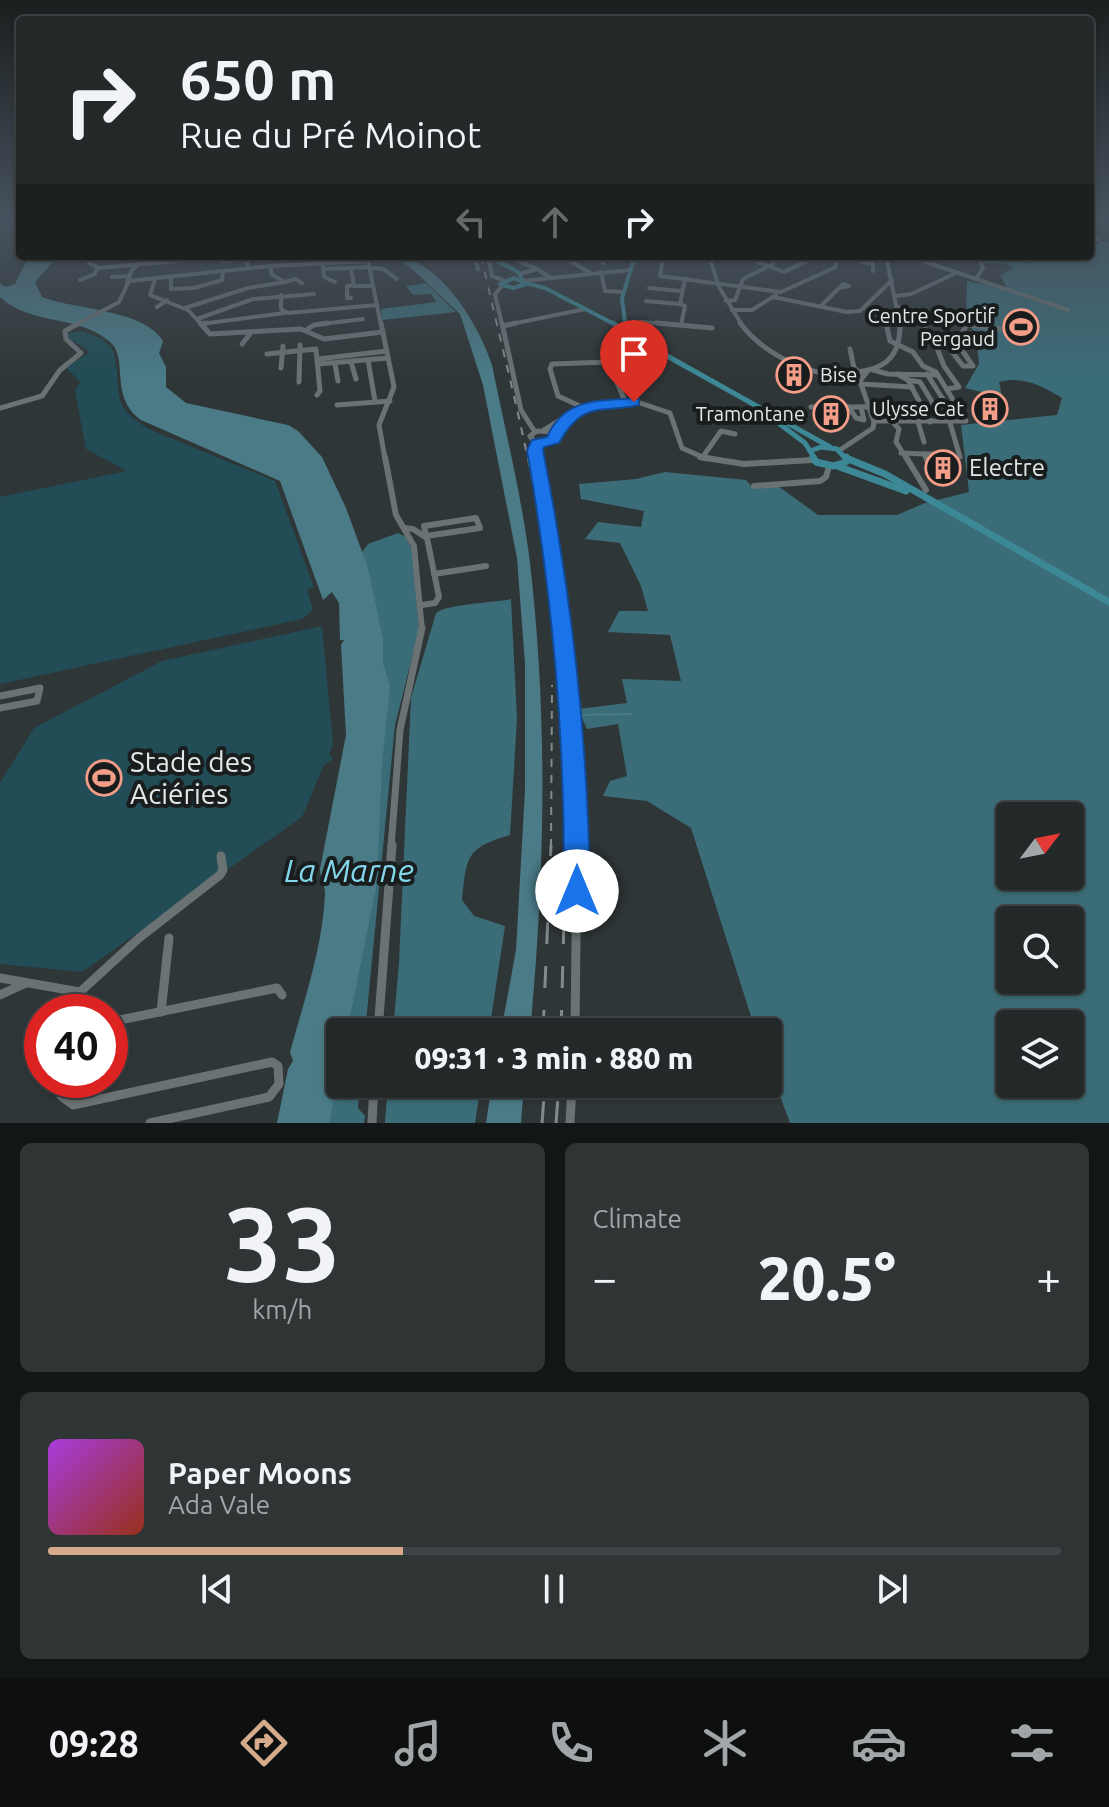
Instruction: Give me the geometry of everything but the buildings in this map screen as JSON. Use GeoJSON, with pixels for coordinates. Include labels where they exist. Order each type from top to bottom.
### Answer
{"type":"FeatureCollection","features":[{"type":"Feature","properties":{"kind":"main road"},"geometry":{"type":"LineString","coordinates":[[512,271],[522,279]]}},
{"type":"Feature","properties":{"kind":"main road"},"geometry":{"type":"LineString","coordinates":[[623,324],[621,303],[630,271]]}},
{"type":"Feature","properties":{"kind":"main road"},"geometry":{"type":"LineString","coordinates":[[502,283],[514,278],[522,279],[548,289],[606,321],[623,324],[660,352],[840,450],[846,458],[885,474],[1109,602]]}},
{"type":"Feature","properties":{"kind":"main road"},"geometry":{"type":"LineString","coordinates":[[502,283],[522,279]]}},
{"type":"Feature","properties":{"kind":"main road"},"geometry":{"type":"LineString","coordinates":[[755,404],[802,441],[810,451],[812,460],[885,482],[939,507]]}},
{"type":"Feature","properties":{"kind":"main road"},"geometry":{"type":"LineString","coordinates":[[810,451],[830,447]]}},
{"type":"Feature","properties":{"kind":"main road"},"geometry":{"type":"LineString","coordinates":[[833,466],[844,463],[846,458]]}},
{"type":"Feature","properties":{"kind":"street"},"geometry":{"type":"LineString","coordinates":[[80,280],[96,271]]}},
{"type":"Feature","properties":{"kind":"street"},"geometry":{"type":"LineString","coordinates":[[0,408],[42,396],[60,370],[79,356],[80,349],[64,335],[77,323],[119,302],[135,271]]}},
{"type":"Feature","properties":{"kind":"street"},"geometry":{"type":"LineString","coordinates":[[112,277],[131,282],[231,271]]}},
{"type":"Feature","properties":{"kind":"street"},"geometry":{"type":"LineString","coordinates":[[271,271],[285,282]]}},
{"type":"Feature","properties":{"kind":"street"},"geometry":{"type":"LineString","coordinates":[[324,271],[324,277],[335,282]]}},
{"type":"Feature","properties":{"kind":"street"},"geometry":{"type":"LineString","coordinates":[[351,271],[353,285]]}},
{"type":"Feature","properties":{"kind":"street"},"geometry":{"type":"LineString","coordinates":[[370,271],[394,387],[379,425],[396,515],[414,546],[423,631],[400,730],[379,1018]]}},
{"type":"Feature","properties":{"kind":"street"},"geometry":{"type":"LineString","coordinates":[[386,271],[397,279]]}},
{"type":"Feature","properties":{"kind":"street"},"geometry":{"type":"LineString","coordinates":[[491,271],[492,276],[502,283],[495,291],[521,410],[535,432]]}},
{"type":"Feature","properties":{"kind":"street"},"geometry":{"type":"LineString","coordinates":[[522,279],[533,271]]}},
{"type":"Feature","properties":{"kind":"street"},"geometry":{"type":"LineString","coordinates":[[541,271],[551,278]]}},
{"type":"Feature","properties":{"kind":"street"},"geometry":{"type":"LineString","coordinates":[[522,279],[610,271]]}},
{"type":"Feature","properties":{"kind":"street"},"geometry":{"type":"LineString","coordinates":[[659,271],[658,276],[781,292]]}},
{"type":"Feature","properties":{"kind":"street"},"geometry":{"type":"LineString","coordinates":[[713,271],[716,283],[732,310],[755,340],[776,356],[848,377],[937,375]]}},
{"type":"Feature","properties":{"kind":"street"},"geometry":{"type":"LineString","coordinates":[[732,310],[754,309],[781,292],[826,271]]}},
{"type":"Feature","properties":{"kind":"street"},"geometry":{"type":"LineString","coordinates":[[848,377],[863,378],[891,357],[904,334],[890,271]]}},
{"type":"Feature","properties":{"kind":"street"},"geometry":{"type":"LineString","coordinates":[[951,271],[1068,310]]}},
{"type":"Feature","properties":{"kind":"street"},"geometry":{"type":"LineString","coordinates":[[976,279],[981,271]]}},
{"type":"Feature","properties":{"kind":"street"},"geometry":{"type":"LineString","coordinates":[[601,272],[605,291],[623,292]]}},
{"type":"Feature","properties":{"kind":"street"},"geometry":{"type":"LineString","coordinates":[[726,301],[735,300],[743,279],[757,272]]}},
{"type":"Feature","properties":{"kind":"street"},"geometry":{"type":"LineString","coordinates":[[171,278],[171,289],[194,288],[221,281],[224,279],[223,273]]}},
{"type":"Feature","properties":{"kind":"street"},"geometry":{"type":"LineString","coordinates":[[896,296],[905,296],[956,273]]}},
{"type":"Feature","properties":{"kind":"street"},"geometry":{"type":"LineString","coordinates":[[185,308],[251,287],[293,278],[302,283]]}},
{"type":"Feature","properties":{"kind":"street"},"geometry":{"type":"LineString","coordinates":[[151,296],[155,279]]}},
{"type":"Feature","properties":{"kind":"street"},"geometry":{"type":"LineString","coordinates":[[680,304],[685,279]]}},
{"type":"Feature","properties":{"kind":"street"},"geometry":{"type":"LineString","coordinates":[[773,297],[860,311],[892,280]]}},
{"type":"Feature","properties":{"kind":"street"},"geometry":{"type":"LineString","coordinates":[[244,282],[251,287]]}},
{"type":"Feature","properties":{"kind":"street"},"geometry":{"type":"LineString","coordinates":[[347,296],[347,286],[373,286]]}},
{"type":"Feature","properties":{"kind":"street"},"geometry":{"type":"LineString","coordinates":[[649,288],[681,291]]}},
{"type":"Feature","properties":{"kind":"street"},"geometry":{"type":"LineString","coordinates":[[821,306],[839,288]]}},
{"type":"Feature","properties":{"kind":"street"},"geometry":{"type":"LineString","coordinates":[[199,321],[240,303],[281,295],[314,294]]}},
{"type":"Feature","properties":{"kind":"street"},"geometry":{"type":"LineString","coordinates":[[281,295],[281,309],[285,313]]}},
{"type":"Feature","properties":{"kind":"street"},"geometry":{"type":"LineString","coordinates":[[143,299],[151,296],[185,308],[210,334],[306,330],[314,325],[363,319]]}},
{"type":"Feature","properties":{"kind":"street"},"geometry":{"type":"LineString","coordinates":[[157,307],[167,300]]}},
{"type":"Feature","properties":{"kind":"street"},"geometry":{"type":"LineString","coordinates":[[646,301],[685,306],[681,326]]}},
{"type":"Feature","properties":{"kind":"street"},"geometry":{"type":"LineString","coordinates":[[199,321],[377,305]]}},
{"type":"Feature","properties":{"kind":"street"},"geometry":{"type":"LineString","coordinates":[[876,421],[966,421],[932,369],[923,366],[914,353],[890,341],[885,320],[899,307]]}},
{"type":"Feature","properties":{"kind":"street"},"geometry":{"type":"LineString","coordinates":[[503,326],[585,309]]}},
{"type":"Feature","properties":{"kind":"street"},"geometry":{"type":"LineString","coordinates":[[901,316],[1008,330]]}},
{"type":"Feature","properties":{"kind":"street"},"geometry":{"type":"LineString","coordinates":[[641,322],[712,328]]}},
{"type":"Feature","properties":{"kind":"street"},"geometry":{"type":"LineString","coordinates":[[957,343],[968,323]]}},
{"type":"Feature","properties":{"kind":"street"},"geometry":{"type":"LineString","coordinates":[[925,329],[959,387],[947,389]]}},
{"type":"Feature","properties":{"kind":"street"},"geometry":{"type":"LineString","coordinates":[[306,330],[321,339],[383,332]]}},
{"type":"Feature","properties":{"kind":"street"},"geometry":{"type":"LineString","coordinates":[[242,344],[250,334]]}},
{"type":"Feature","properties":{"kind":"street"},"geometry":{"type":"LineString","coordinates":[[364,338],[375,401]]}},
{"type":"Feature","properties":{"kind":"street"},"geometry":{"type":"LineString","coordinates":[[348,340],[356,379]]}},
{"type":"Feature","properties":{"kind":"street"},"geometry":{"type":"LineString","coordinates":[[934,340],[946,344],[957,343]]}},
{"type":"Feature","properties":{"kind":"street"},"geometry":{"type":"LineString","coordinates":[[331,341],[338,381]]}},
{"type":"Feature","properties":{"kind":"street"},"geometry":{"type":"LineString","coordinates":[[946,344],[963,366],[973,366],[957,343]]}},
{"type":"Feature","properties":{"kind":"street"},"geometry":{"type":"LineString","coordinates":[[299,382],[300,347]]}},
{"type":"Feature","properties":{"kind":"street"},"geometry":{"type":"LineString","coordinates":[[267,354],[284,349],[315,348],[320,391],[317,395]]}},
{"type":"Feature","properties":{"kind":"street"},"geometry":{"type":"LineString","coordinates":[[281,368],[284,349]]}},
{"type":"Feature","properties":{"kind":"street"},"geometry":{"type":"LineString","coordinates":[[850,349],[854,368],[863,378],[877,385],[912,387]]}},
{"type":"Feature","properties":{"kind":"street"},"geometry":{"type":"LineString","coordinates":[[318,362],[387,355]]}},
{"type":"Feature","properties":{"kind":"street"},"geometry":{"type":"LineString","coordinates":[[626,403],[610,364],[605,361],[552,364],[550,369],[558,396],[582,407],[646,402],[666,409],[672,415],[679,445],[686,452],[702,458],[763,463],[812,460]]}},
{"type":"Feature","properties":{"kind":"street"},"geometry":{"type":"LineString","coordinates":[[932,369],[944,366]]}},
{"type":"Feature","properties":{"kind":"street"},"geometry":{"type":"LineString","coordinates":[[897,374],[920,382],[934,405],[922,406]]}},
{"type":"Feature","properties":{"kind":"street"},"geometry":{"type":"LineString","coordinates":[[927,374],[951,412]]}},
{"type":"Feature","properties":{"kind":"street"},"geometry":{"type":"LineString","coordinates":[[875,377],[877,385]]}},
{"type":"Feature","properties":{"kind":"street"},"geometry":{"type":"LineString","coordinates":[[863,378],[876,421]]}},
{"type":"Feature","properties":{"kind":"street"},"geometry":{"type":"LineString","coordinates":[[908,380],[931,422]]}},
{"type":"Feature","properties":{"kind":"street"},"geometry":{"type":"LineString","coordinates":[[337,405],[390,401]]}},
{"type":"Feature","properties":{"kind":"street"},"geometry":{"type":"LineString","coordinates":[[572,415],[535,432],[529,438],[538,444],[552,441],[554,434],[582,407]]}},
{"type":"Feature","properties":{"kind":"street"},"geometry":{"type":"LineString","coordinates":[[811,407],[871,407]]}},
{"type":"Feature","properties":{"kind":"street"},"geometry":{"type":"LineString","coordinates":[[849,407],[863,423],[861,407]]}},
{"type":"Feature","properties":{"kind":"street"},"geometry":{"type":"LineString","coordinates":[[840,450],[867,436],[876,421]]}},
{"type":"Feature","properties":{"kind":"street"},"geometry":{"type":"LineString","coordinates":[[893,422],[899,429],[896,442],[901,453],[926,490]]}},
{"type":"Feature","properties":{"kind":"street"},"geometry":{"type":"LineString","coordinates":[[918,422],[924,442]]}},
{"type":"Feature","properties":{"kind":"street"},"geometry":{"type":"LineString","coordinates":[[950,423],[960,457]]}},
{"type":"Feature","properties":{"kind":"street"},"geometry":{"type":"LineString","coordinates":[[544,430],[554,434]]}},
{"type":"Feature","properties":{"kind":"street"},"geometry":{"type":"LineString","coordinates":[[702,458],[721,431],[735,434]]}},
{"type":"Feature","properties":{"kind":"street"},"geometry":{"type":"LineString","coordinates":[[538,444],[534,457],[559,586],[572,712],[577,826],[575,1018]]}},
{"type":"Feature","properties":{"kind":"street"},"geometry":{"type":"LineString","coordinates":[[901,453],[924,454]]}},
{"type":"Feature","properties":{"kind":"street"},"geometry":{"type":"LineString","coordinates":[[754,486],[820,481],[833,466]]}},
{"type":"Feature","properties":{"kind":"street"},"geometry":{"type":"LineString","coordinates":[[404,528],[413,529],[426,537],[480,528],[476,518],[424,526],[426,537],[434,574],[438,600],[422,605]]}},
{"type":"Feature","properties":{"kind":"street"},"geometry":{"type":"LineString","coordinates":[[434,574],[486,566]]}},
{"type":"Feature","properties":{"kind":"street"},"geometry":{"type":"LineString","coordinates":[[0,696],[40,688],[37,701],[0,708]]}},
{"type":"Feature","properties":{"kind":"street"},"geometry":{"type":"LineString","coordinates":[[0,978],[80,992],[139,938],[220,875],[223,870],[221,856]]}},
{"type":"Feature","properties":{"kind":"street"},"geometry":{"type":"LineString","coordinates":[[161,1012],[169,938]]}},
{"type":"Feature","properties":{"kind":"street"},"geometry":{"type":"LineString","coordinates":[[0,995],[27,983]]}},
{"type":"Feature","properties":{"kind":"street"},"geometry":{"type":"LineString","coordinates":[[128,1018],[277,988],[282,995]]}},
{"type":"Feature","properties":{"kind":"street"},"geometry":{"type":"LineString","coordinates":[[128,1093],[272,1062],[278,1066],[279,1084],[269,1097],[150,1123]]}},
{"type":"Feature","properties":{"kind":"street"},"geometry":{"type":"LineString","coordinates":[[64,1098],[73,1105],[105,1098]]}},
{"type":"Feature","properties":{"kind":"street"},"geometry":{"type":"LineString","coordinates":[[372,1123],[373,1098]]}},
{"type":"Feature","properties":{"kind":"street"},"geometry":{"type":"LineString","coordinates":[[570,1123],[571,1098]]}},
{"type":"Feature","properties":{"kind":"shaded area"},"geometry":{"type":"Polygon","coordinates":[[[1007,271],[1109,271],[1109,1123],[790,1123],[781,1098],[782,1018],[752,1018],[691,828],[647,801],[603,796],[610,781],[627,776],[618,724],[587,729],[578,709],[627,703],[622,679],[681,681],[670,635],[608,632],[619,611],[648,611],[641,586],[620,543],[585,539],[598,522],[641,527],[644,511],[581,499],[579,484],[636,479],[665,472],[746,480],[751,486],[778,486],[818,515],[897,515],[925,503],[969,492],[961,425],[1057,415],[1062,398],[1039,386],[1016,380],[999,382],[1002,397],[965,388],[979,364],[976,334],[966,321],[967,281],[1007,288],[1000,275],[1007,271]]]}},
{"type":"Feature","properties":{"kind":"shaded area"},"geometry":{"type":"Polygon","coordinates":[[[426,283],[456,312],[382,320],[381,309],[436,302],[431,294],[413,295],[406,286],[426,283]]]}},
{"type":"Feature","properties":{"kind":"shaded area"},"geometry":{"type":"Polygon","coordinates":[[[82,331],[102,339],[112,348],[121,403],[136,420],[151,430],[275,481],[314,587],[307,590],[313,610],[302,619],[0,684],[0,497],[127,471],[86,449],[75,391],[80,382],[66,367],[90,352],[66,337],[69,333],[82,331]]]}},
{"type":"Feature","properties":{"kind":"shaded area"},"geometry":{"type":"Polygon","coordinates":[[[398,533],[406,537],[412,550],[419,630],[395,725],[366,1018],[341,1018],[360,555],[368,544],[398,533]]]}},
{"type":"Feature","properties":{"kind":"shaded area"},"geometry":{"type":"Polygon","coordinates":[[[511,599],[517,718],[510,835],[484,845],[471,856],[462,900],[474,916],[505,926],[491,1018],[394,1018],[411,698],[436,613],[459,606],[511,599]]]}},
{"type":"Feature","properties":{"kind":"shaded area"},"geometry":{"type":"Polygon","coordinates":[[[322,626],[333,744],[329,754],[333,759],[324,765],[302,817],[82,972],[0,964],[0,783],[34,728],[162,661],[322,626]]]}},
{"type":"Feature","properties":{"kind":"shaded area"},"geometry":{"type":"Polygon","coordinates":[[[327,1098],[359,1098],[358,1108],[365,1116],[364,1123],[322,1123],[327,1098]]]}},
{"type":"Feature","properties":{"kind":"shaded area"},"geometry":{"type":"Polygon","coordinates":[[[387,1098],[479,1098],[475,1123],[385,1123],[387,1098]]]}},
{"type":"Feature","properties":{"kind":"water","name":"La Marne"},"geometry":{"type":"Polygon","coordinates":[[[21,271],[44,271],[35,282],[42,297],[125,316],[154,330],[163,341],[159,353],[166,367],[166,387],[186,403],[288,425],[298,431],[322,457],[346,508],[368,568],[390,687],[382,763],[377,883],[350,1018],[326,1018],[326,1098],[334,1098],[329,1123],[277,1123],[288,1069],[293,1061],[290,1052],[321,933],[325,893],[320,869],[346,735],[341,645],[344,640],[340,640],[339,603],[332,592],[323,600],[280,481],[141,420],[125,400],[118,357],[109,341],[83,327],[40,317],[12,306],[0,297],[0,283],[5,287],[15,284],[21,271]]]}},
{"type":"Feature","properties":{"kind":"water"},"geometry":{"type":"Polygon","coordinates":[[[415,271],[430,271],[441,280],[467,313],[486,349],[523,513],[536,621],[542,738],[539,915],[531,1018],[504,1018],[516,950],[525,790],[525,664],[517,558],[483,385],[460,314],[415,271]]]}},
{"type":"Feature","properties":{"kind":"water"},"geometry":{"type":"Polygon","coordinates":[[[490,1098],[523,1098],[521,1123],[486,1123],[490,1098]]]}},
{"type":"Feature","properties":{"kind":"waterway"},"geometry":{"type":"LineString","coordinates":[[578,715],[631,714]]}},
{"type":"Feature","properties":{"kind":"railway"},"geometry":{"type":"LineString","coordinates":[[485,271],[525,446],[547,561],[562,704],[566,846]]}},
{"type":"Feature","properties":{"kind":"railway"},"geometry":{"type":"LineString","coordinates":[[551,847],[552,685]]}},
{"type":"Feature","properties":{"kind":"railway"},"geometry":{"type":"LineString","coordinates":[[544,1018],[551,845]]}},
{"type":"Feature","properties":{"kind":"railway"},"geometry":{"type":"LineString","coordinates":[[561,1018],[566,846]]}},
{"type":"Feature","properties":{"kind":"railway"},"geometry":{"type":"LineString","coordinates":[[542,1123],[544,1098]]}},
{"type":"Feature","properties":{"kind":"railway"},"geometry":{"type":"LineString","coordinates":[[556,1123],[558,1098]]}},
{"type":"Feature","properties":{"kind":"place","name":"Centre Sportif Pergaud"},"geometry":{"type":"Point","coordinates":[1021,327]}},
{"type":"Feature","properties":{"kind":"place","name":"Bise"},"geometry":{"type":"Point","coordinates":[794,375]}},
{"type":"Feature","properties":{"kind":"place","name":"Ulysse Cat"},"geometry":{"type":"Point","coordinates":[990,409]}},
{"type":"Feature","properties":{"kind":"place","name":"Tramontane"},"geometry":{"type":"Point","coordinates":[831,414]}},
{"type":"Feature","properties":{"kind":"place","name":"Electre"},"geometry":{"type":"Point","coordinates":[943,468]}},
{"type":"Feature","properties":{"kind":"place","name":"Stade des Aciéries"},"geometry":{"type":"Point","coordinates":[104,778]}},
{"type":"Feature","properties":{"kind":"route"},"geometry":{"type":"LineString","coordinates":[[577,891],[577,811],[566,647],[550,529],[534,457],[538,444],[553,440],[554,434],[582,407],[634,402]]}}]}
